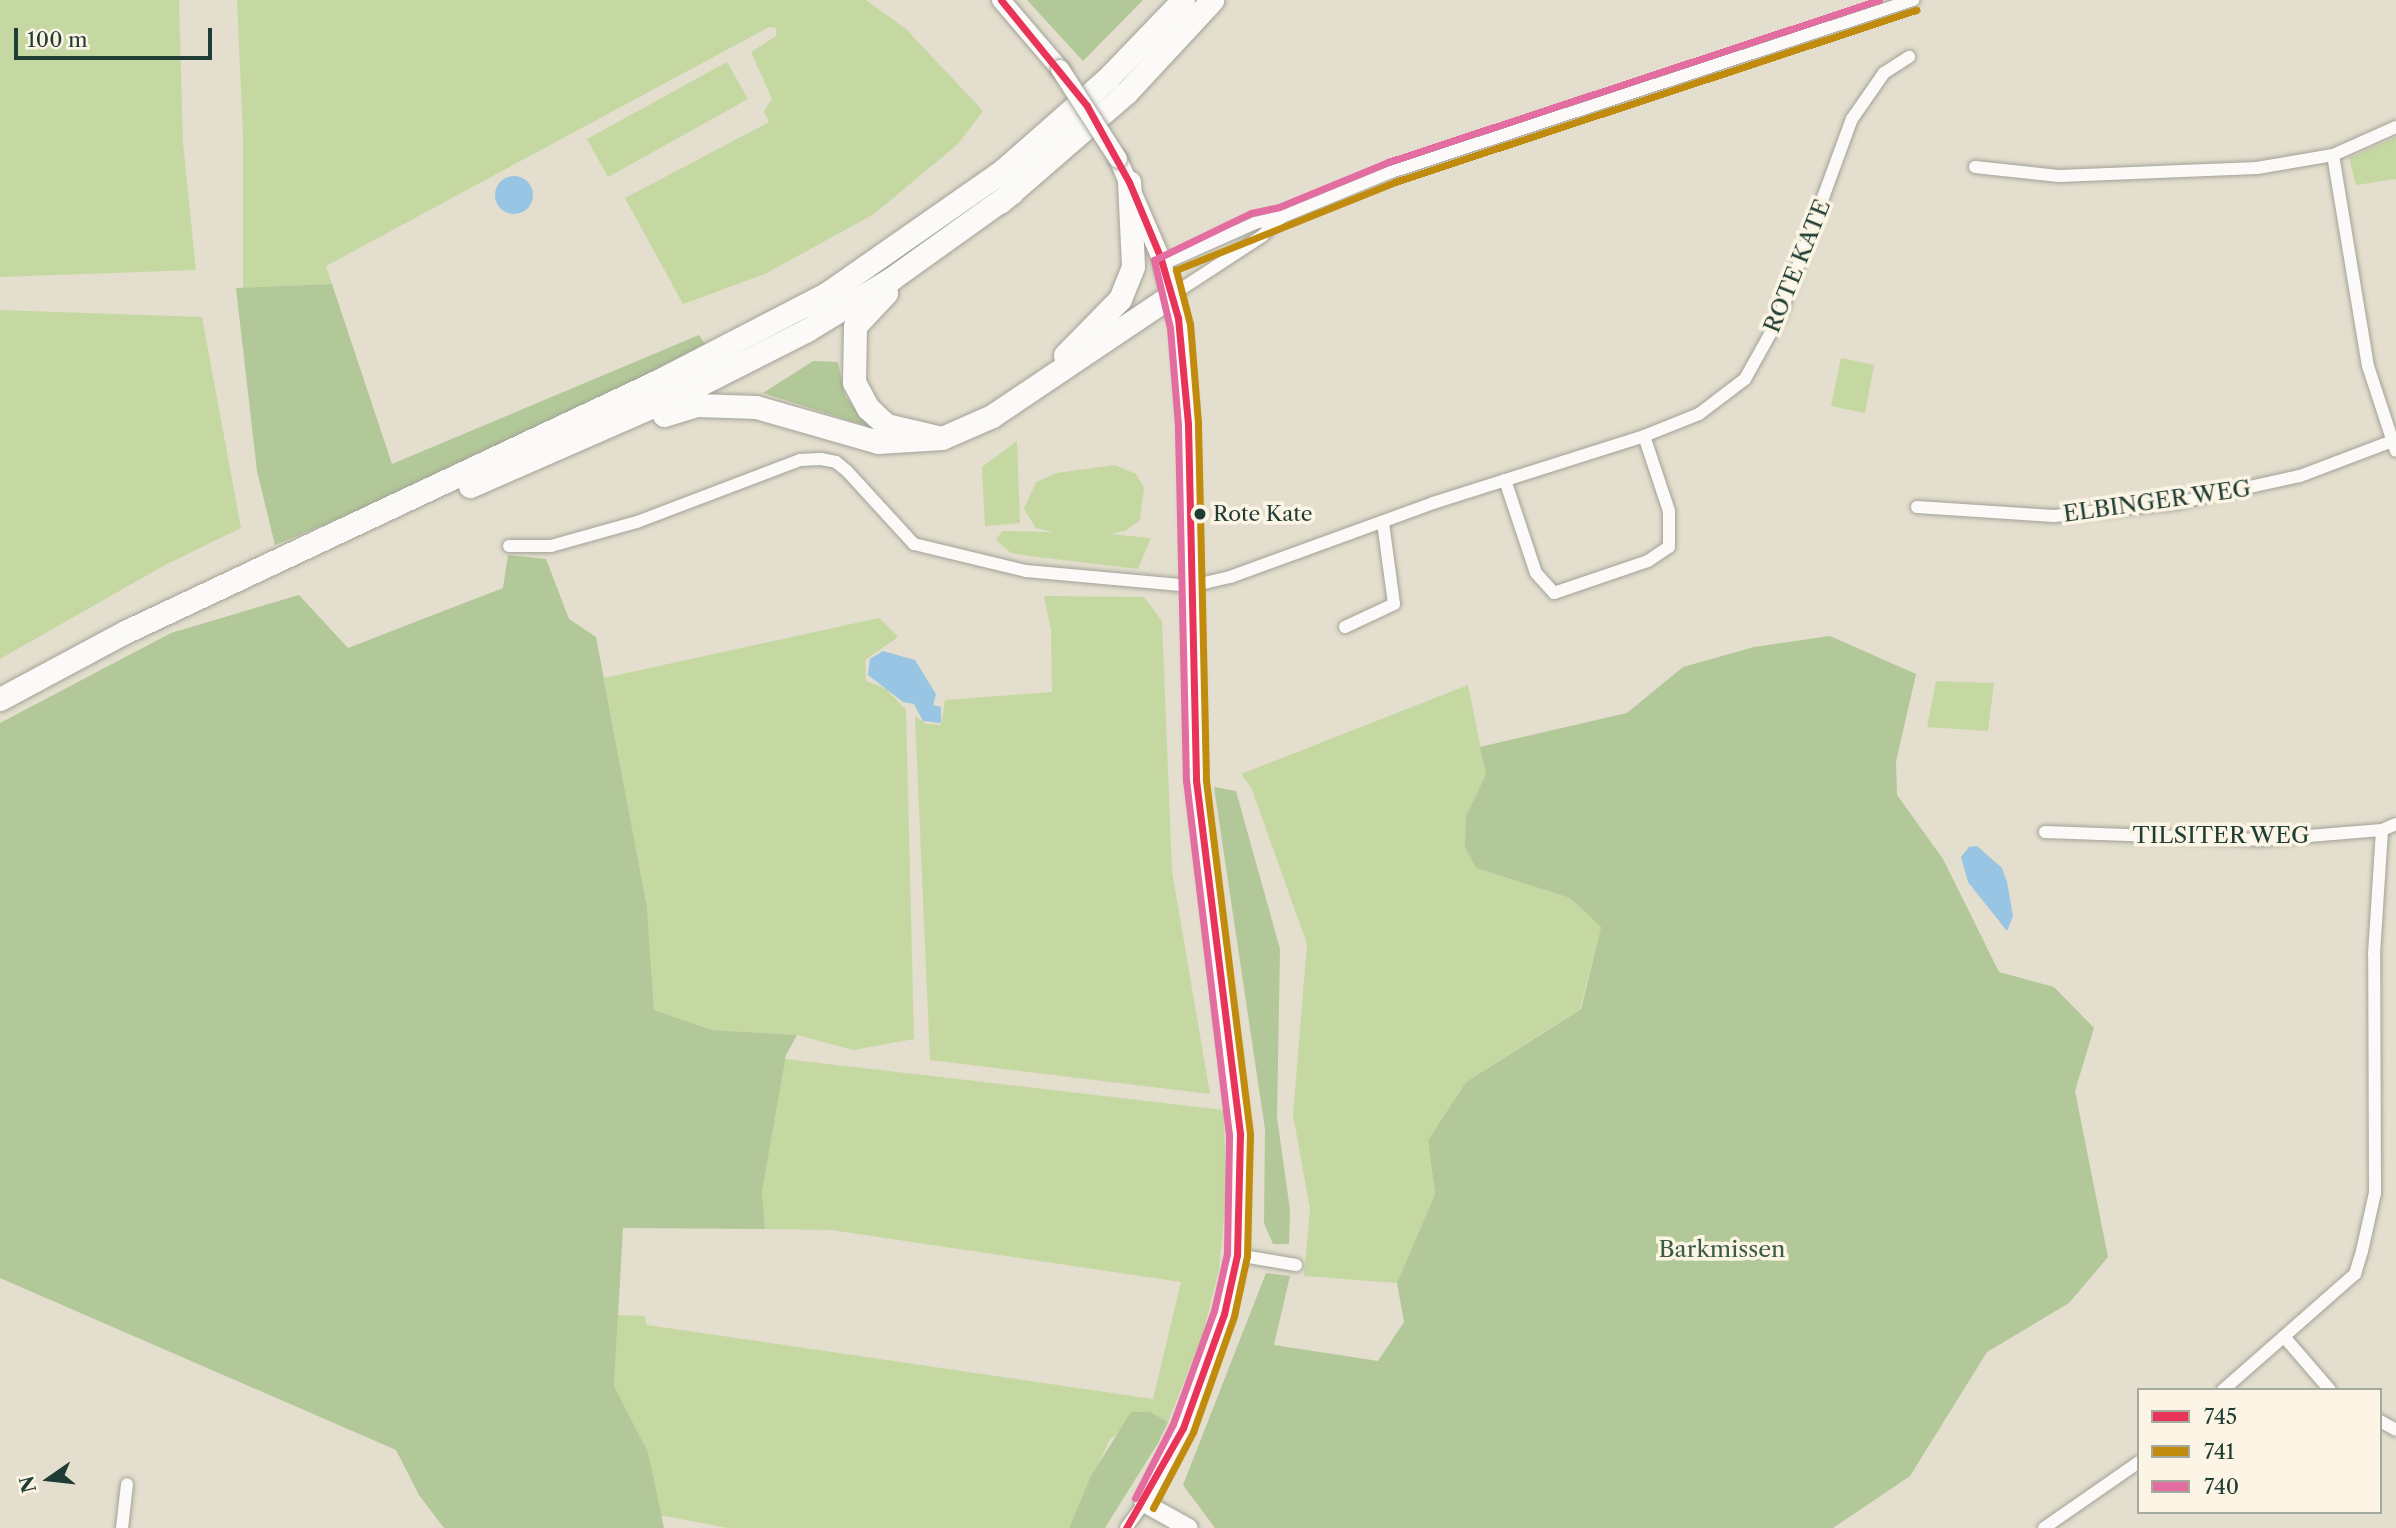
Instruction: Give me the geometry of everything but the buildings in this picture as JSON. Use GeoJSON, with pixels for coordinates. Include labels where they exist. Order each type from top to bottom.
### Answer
{"type":"FeatureCollection","features":[{"type":"Feature","properties":{"kind":"highway"},"geometry":{"type":"LineString","coordinates":[[278,561],[672,374],[827,294],[1001,172],[1108,78],[1183,0]]}},
{"type":"Feature","properties":{"kind":"highway"},"geometry":{"type":"LineString","coordinates":[[942,438],[886,425],[868,408],[854,382],[855,327],[872,303],[1011,193],[1126,93],[1212,0]]}},
{"type":"Feature","properties":{"kind":"highway"},"geometry":{"type":"LineString","coordinates":[[1028,392],[1120,299],[1133,267],[1129,182]]}},
{"type":"Feature","properties":{"kind":"highway"},"geometry":{"type":"LineString","coordinates":[[0,699],[125,632],[255,571],[606,428],[807,330],[891,279],[1011,193]]}},
{"type":"Feature","properties":{"kind":"highway"},"geometry":{"type":"LineString","coordinates":[[1120,299],[1141,293],[1172,295]]}},
{"type":"Feature","properties":{"kind":"highway"},"geometry":{"type":"LineString","coordinates":[[606,428],[697,405],[756,407],[878,442],[942,438],[992,416],[1172,295]]}},
{"type":"Feature","properties":{"kind":"street"},"geometry":{"type":"LineString","coordinates":[[1001,0],[1060,69],[1118,159],[1163,264],[1180,326],[1188,424],[1196,780],[1240,1134],[1237,1255],[1207,1367],[1183,1428],[1144,1503],[1126,1528]]}},
{"type":"Feature","properties":{"kind":"street"},"geometry":{"type":"LineString","coordinates":[[1163,264],[1255,223],[1282,217],[1391,172],[1913,0]]}},
{"type":"Feature","properties":{"kind":"street","name":"ROTE KATE"},"geometry":{"type":"LineString","coordinates":[[509,546],[551,547],[637,522],[800,460],[821,459],[836,462],[847,471],[914,544],[1026,571],[1191,586],[1242,573],[1505,480],[1644,436],[1699,414],[1745,379],[1779,318],[1852,119],[1884,73],[1909,57]]}},
{"type":"Feature","properties":{"kind":"street"},"geometry":{"type":"LineString","coordinates":[[1975,166],[2059,176],[2257,168],[2333,155],[2396,127]]}},
{"type":"Feature","properties":{"kind":"street"},"geometry":{"type":"LineString","coordinates":[[2333,155],[2368,366],[2393,447]]}},
{"type":"Feature","properties":{"kind":"street"},"geometry":{"type":"LineString","coordinates":[[1172,295],[1262,236],[1282,217]]}},
{"type":"Feature","properties":{"kind":"street"},"geometry":{"type":"LineString","coordinates":[[1505,480],[1536,573],[1554,593],[1648,561],[1670,547],[1669,511],[1644,436]]}},
{"type":"Feature","properties":{"kind":"street","name":"ELBINGER WEG"},"geometry":{"type":"LineString","coordinates":[[1917,507],[2054,516],[2177,503],[2300,476],[2393,447]]}},
{"type":"Feature","properties":{"kind":"street"},"geometry":{"type":"LineString","coordinates":[[1345,626],[1394,604],[1383,523]]}},
{"type":"Feature","properties":{"kind":"street","name":"TILSITER WEG"},"geometry":{"type":"LineString","coordinates":[[2045,832],[2260,840],[2382,830],[2396,824]]}},
{"type":"Feature","properties":{"kind":"street"},"geometry":{"type":"LineString","coordinates":[[2225,1388],[2286,1339],[2355,1274],[2375,1193],[2374,954],[2382,830]]}},
{"type":"Feature","properties":{"kind":"street"},"geometry":{"type":"LineString","coordinates":[[1237,1255],[1296,1265]]}},
{"type":"Feature","properties":{"kind":"street"},"geometry":{"type":"LineString","coordinates":[[2286,1339],[2328,1388]]}},
{"type":"Feature","properties":{"kind":"street"},"geometry":{"type":"LineString","coordinates":[[2044,1528],[2137,1463]]}},
{"type":"Feature","properties":{"kind":"street"},"geometry":{"type":"LineString","coordinates":[[122,1528],[127,1483]]}},
{"type":"Feature","properties":{"kind":"street"},"geometry":{"type":"LineString","coordinates":[[1144,1503],[1189,1528]]}},
{"type":"Feature","properties":{"kind":"green space"},"geometry":{"type":"Polygon","coordinates":[[[0,0],[179,0],[183,143],[196,270],[0,277],[0,0]]]}},
{"type":"Feature","properties":{"kind":"green space"},"geometry":{"type":"Polygon","coordinates":[[[237,0],[866,0],[906,29],[983,111],[958,144],[874,214],[765,274],[683,304],[625,198],[769,122],[764,111],[772,99],[751,52],[776,36],[776,28],[769,27],[326,266],[332,284],[243,288],[243,135],[237,0]]]}},
{"type":"Feature","properties":{"kind":"green space"},"geometry":{"type":"Polygon","coordinates":[[[1027,0],[1143,0],[1083,61],[1027,0]]]}},
{"type":"Feature","properties":{"kind":"green space"},"geometry":{"type":"Polygon","coordinates":[[[727,62],[748,99],[608,177],[587,139],[727,62]]]}},
{"type":"Feature","properties":{"kind":"green space"},"geometry":{"type":"Polygon","coordinates":[[[2396,137],[2396,179],[2356,185],[2349,158],[2396,137]]]}},
{"type":"Feature","properties":{"kind":"green space"},"geometry":{"type":"Polygon","coordinates":[[[332,284],[392,464],[699,335],[707,347],[401,493],[275,545],[257,471],[236,288],[332,284]]]}},
{"type":"Feature","properties":{"kind":"green space"},"geometry":{"type":"Polygon","coordinates":[[[0,310],[202,317],[241,528],[165,565],[0,659],[0,310]]]}},
{"type":"Feature","properties":{"kind":"green space"},"geometry":{"type":"Polygon","coordinates":[[[1841,358],[1874,365],[1865,413],[1831,406],[1841,358]]]}},
{"type":"Feature","properties":{"kind":"green space"},"geometry":{"type":"Polygon","coordinates":[[[813,361],[838,362],[845,396],[870,427],[763,393],[813,361]]]}},
{"type":"Feature","properties":{"kind":"green space"},"geometry":{"type":"Polygon","coordinates":[[[1017,441],[1020,523],[985,526],[982,467],[1017,441]]]}},
{"type":"Feature","properties":{"kind":"green space"},"geometry":{"type":"Polygon","coordinates":[[[1115,465],[1136,474],[1144,488],[1140,520],[1125,531],[1110,534],[1151,538],[1138,569],[1011,553],[996,540],[1002,531],[1053,532],[1036,528],[1024,509],[1036,482],[1057,473],[1115,465]]]}},
{"type":"Feature","properties":{"kind":"green space"},"geometry":{"type":"Polygon","coordinates":[[[508,555],[546,559],[569,619],[596,637],[647,907],[654,1010],[712,1030],[797,1035],[786,1055],[762,1192],[765,1229],[623,1228],[614,1386],[648,1452],[664,1528],[444,1528],[419,1495],[396,1450],[0,1278],[0,723],[171,633],[299,595],[348,648],[503,588],[508,555]]]}},
{"type":"Feature","properties":{"kind":"green space"},"geometry":{"type":"Polygon","coordinates":[[[1044,596],[1144,597],[1162,621],[1172,871],[1210,1094],[930,1060],[915,716],[926,724],[941,725],[945,700],[1052,692],[1051,630],[1044,596]]]}},
{"type":"Feature","properties":{"kind":"green space"},"geometry":{"type":"Polygon","coordinates":[[[879,618],[898,637],[865,660],[866,681],[886,689],[906,710],[914,1039],[853,1050],[797,1035],[712,1030],[654,1010],[647,907],[604,678],[879,618]]]}},
{"type":"Feature","properties":{"kind":"green space","name":"Barkmissen"},"geometry":{"type":"Polygon","coordinates":[[[1830,636],[1916,674],[1896,762],[1897,795],[1943,859],[1999,972],[2054,987],[2094,1028],[2075,1091],[2108,1257],[2069,1303],[1987,1352],[1910,1476],[1833,1528],[1215,1528],[1183,1485],[1266,1273],[1290,1276],[1274,1345],[1378,1361],[1404,1322],[1397,1283],[1435,1194],[1428,1140],[1466,1082],[1581,1009],[1601,927],[1570,898],[1476,868],[1465,847],[1466,816],[1486,774],[1480,747],[1627,713],[1683,667],[1754,647],[1830,636]]]}},
{"type":"Feature","properties":{"kind":"green space"},"geometry":{"type":"Polygon","coordinates":[[[1936,681],[1994,683],[1988,731],[1927,727],[1936,681]]]}},
{"type":"Feature","properties":{"kind":"green space"},"geometry":{"type":"Polygon","coordinates":[[[1468,685],[1486,774],[1466,816],[1476,868],[1570,898],[1601,927],[1580,1009],[1466,1082],[1428,1140],[1435,1194],[1397,1283],[1304,1276],[1310,1209],[1293,1115],[1307,944],[1251,787],[1241,774],[1468,685]]]}},
{"type":"Feature","properties":{"kind":"green space"},"geometry":{"type":"Polygon","coordinates":[[[1214,787],[1236,791],[1280,949],[1277,1117],[1290,1210],[1289,1244],[1273,1244],[1264,1223],[1265,1129],[1214,787]]]}},
{"type":"Feature","properties":{"kind":"green space"},"geometry":{"type":"Polygon","coordinates":[[[785,1059],[1224,1110],[1226,1195],[1219,1269],[1203,1333],[1168,1422],[1150,1412],[1110,1439],[1069,1528],[728,1528],[659,1515],[648,1452],[614,1386],[618,1315],[644,1316],[647,1325],[1153,1399],[1181,1282],[831,1230],[765,1229],[762,1192],[785,1059]]]}},
{"type":"Feature","properties":{"kind":"green space"},"geometry":{"type":"Polygon","coordinates":[[[1131,1412],[1150,1412],[1168,1422],[1158,1443],[1105,1528],[1069,1528],[1091,1476],[1131,1412]]]}},
{"type":"Feature","properties":{"kind":"water"},"geometry":{"type":"Polygon","coordinates":[[[514,176],[527,182],[533,195],[527,208],[514,214],[501,208],[495,195],[501,182],[514,176]]]}},
{"type":"Feature","properties":{"kind":"water"},"geometry":{"type":"Polygon","coordinates":[[[883,651],[915,660],[936,694],[933,705],[941,707],[941,723],[923,721],[914,704],[903,702],[868,675],[870,659],[883,651]]]}},
{"type":"Feature","properties":{"kind":"water"},"geometry":{"type":"Polygon","coordinates":[[[1977,846],[2002,868],[2007,882],[2013,916],[2007,931],[1968,882],[1961,857],[1969,847],[1977,846]]]}},
{"type":"Feature","properties":{"kind":"transit line","name":"745"},"geometry":{"type":"LineString","coordinates":[[1001,0],[1087,106],[1129,182],[1160,256],[1178,318],[1188,424],[1196,780],[1240,1134],[1237,1255],[1224,1314],[1183,1428],[1126,1528]]}},
{"type":"Feature","properties":{"kind":"transit line","name":"740"},"geometry":{"type":"LineString","coordinates":[[1135,1498],[1173,1424],[1214,1311],[1227,1254],[1229,1135],[1186,781],[1178,425],[1170,328],[1154,260],[1251,213],[1279,207],[1388,162],[1879,0]]}},
{"type":"Feature","properties":{"kind":"transit line","name":"741"},"geometry":{"type":"LineString","coordinates":[[1153,1508],[1193,1432],[1234,1316],[1247,1256],[1250,1134],[1206,779],[1198,423],[1190,324],[1176,270],[1395,182],[1916,10]]}},
{"type":"Feature","properties":{"kind":"place","name":"Rote Kate"},"geometry":{"type":"Point","coordinates":[1200,514]}}]}
